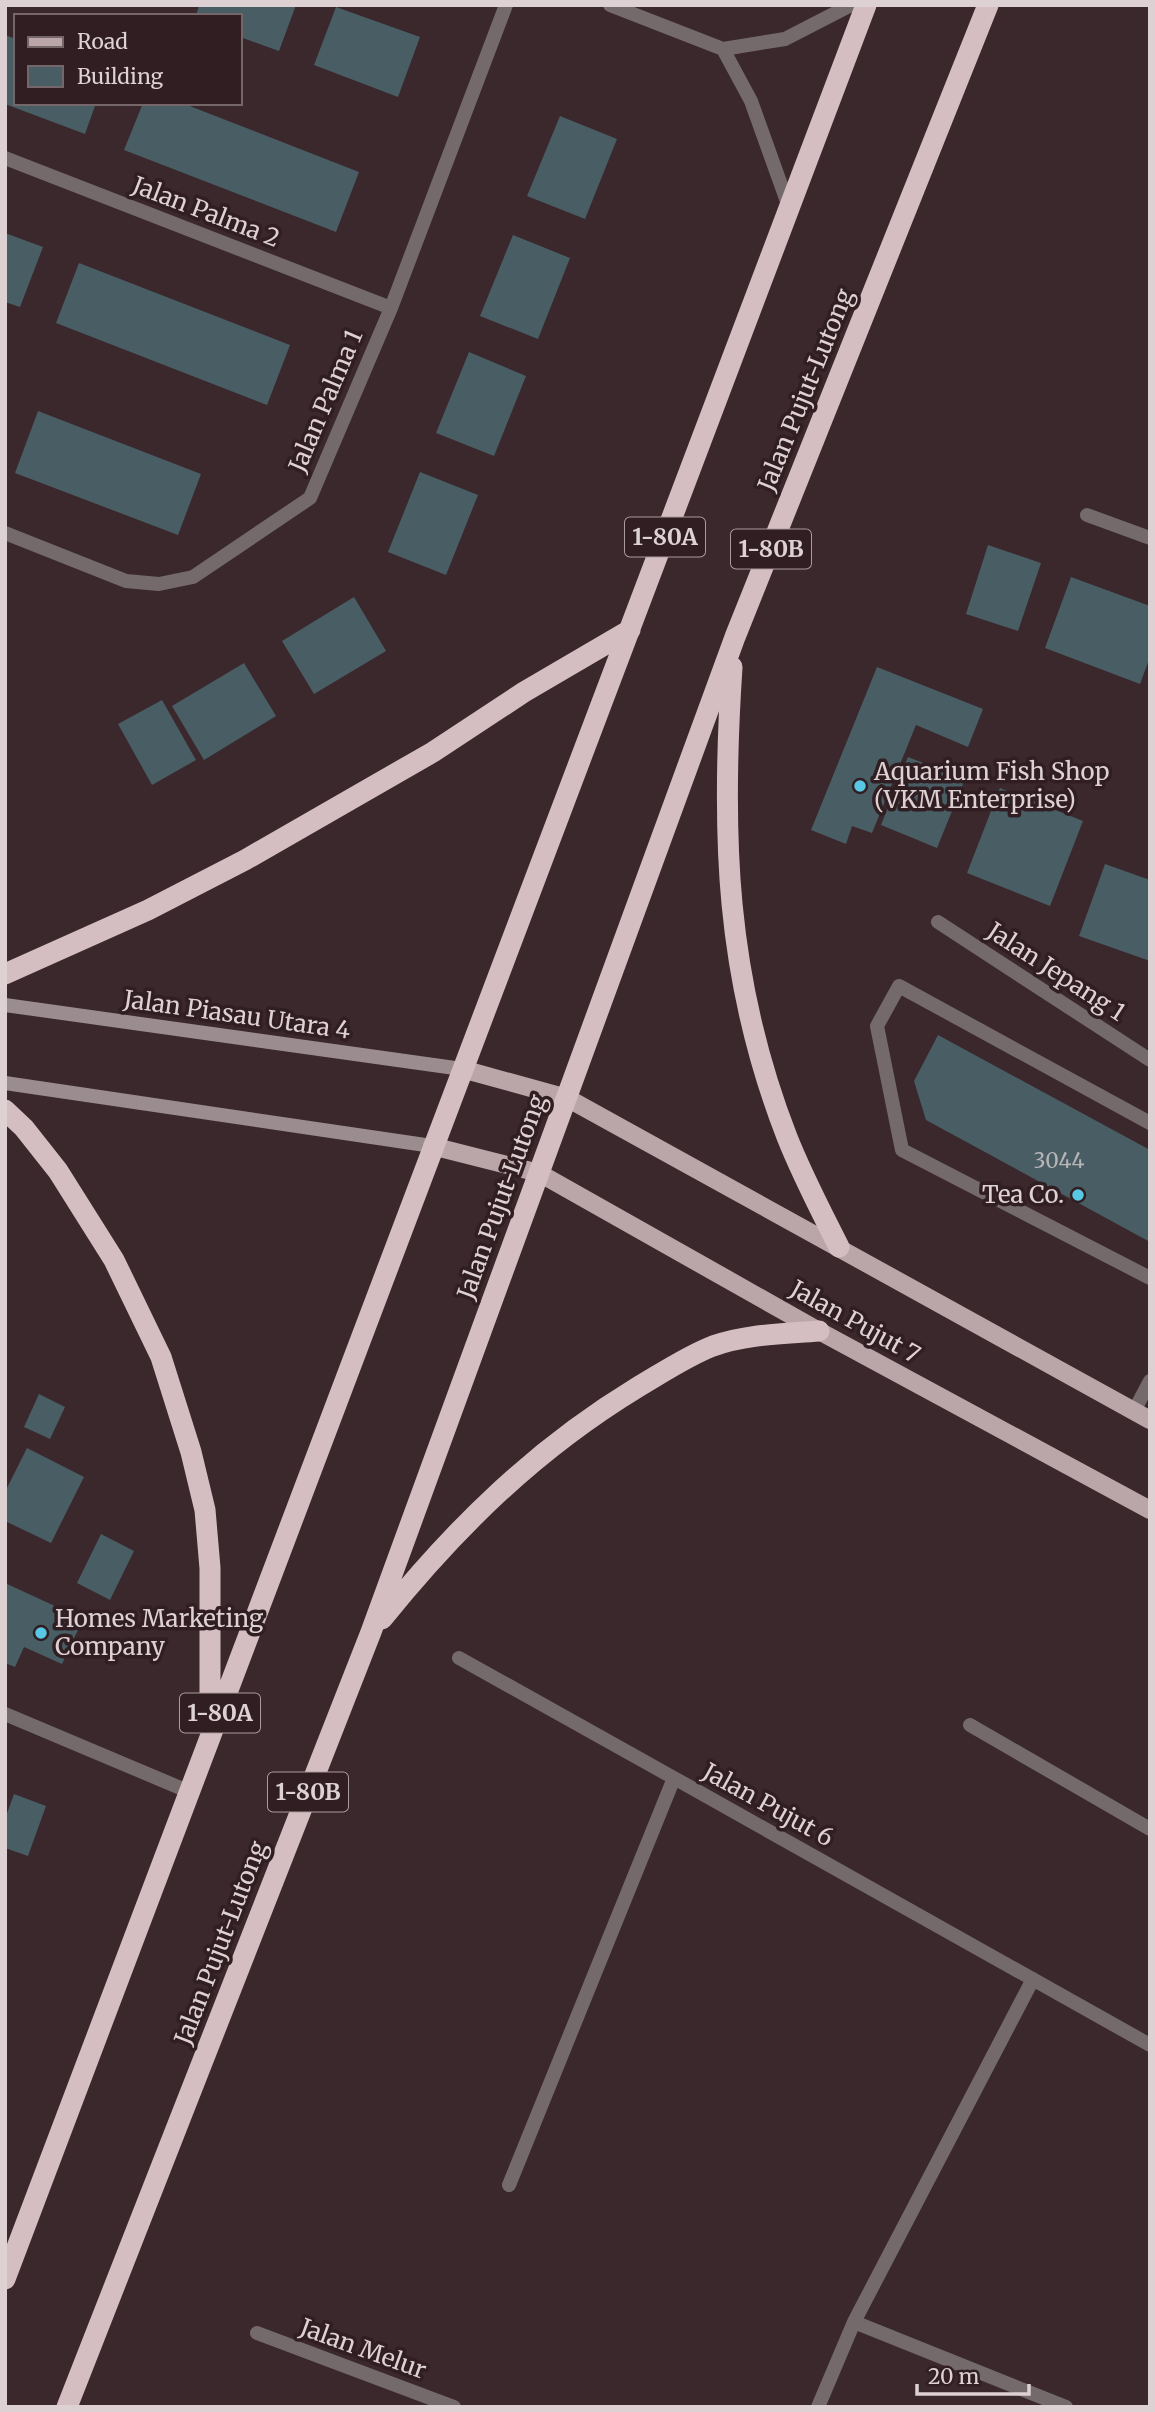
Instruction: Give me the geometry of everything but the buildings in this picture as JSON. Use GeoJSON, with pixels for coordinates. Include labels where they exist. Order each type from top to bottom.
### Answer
{"type":"FeatureCollection","features":[{"type":"Feature","properties":{"kind":"highway","name":"1-80A"},"geometry":{"type":"LineString","coordinates":[[5,2279],[866,5]]}},
{"type":"Feature","properties":{"kind":"highway","name":"Jalan Pujut-Lutong"},"geometry":{"type":"LineString","coordinates":[[67,2407],[371,1632],[735,637],[988,5]]}},
{"type":"Feature","properties":{"kind":"highway"},"geometry":{"type":"LineString","coordinates":[[5,974],[148,910],[245,860],[433,752],[524,692],[630,630]]}},
{"type":"Feature","properties":{"kind":"highway"},"geometry":{"type":"LineString","coordinates":[[735,637],[730,688],[726,798],[731,914],[740,971],[752,1027],[788,1137],[839,1247]]}},
{"type":"Feature","properties":{"kind":"highway"},"geometry":{"type":"LineString","coordinates":[[5,1110],[24,1128],[58,1171],[114,1260],[161,1357],[175,1399],[205,1510],[210,1568],[210,1739]]}},
{"type":"Feature","properties":{"kind":"highway"},"geometry":{"type":"LineString","coordinates":[[371,1632],[419,1573],[471,1517],[551,1446],[609,1405],[713,1346],[755,1335],[819,1331]]}},
{"type":"Feature","properties":{"kind":"main road"},"geometry":{"type":"LineString","coordinates":[[462,1069],[567,1098],[1142,1416]]}},
{"type":"Feature","properties":{"kind":"main road","name":"Jalan Pujut 7"},"geometry":{"type":"LineString","coordinates":[[432,1146],[539,1173],[819,1331],[1150,1510]]}},
{"type":"Feature","properties":{"kind":"street","name":"Jalan Palma 1"},"geometry":{"type":"LineString","coordinates":[[5,533],[126,581],[159,583],[193,577],[310,498],[391,308],[506,5]]}},
{"type":"Feature","properties":{"kind":"street"},"geometry":{"type":"LineString","coordinates":[[610,5],[723,49],[785,38],[851,5]]}},
{"type":"Feature","properties":{"kind":"street"},"geometry":{"type":"LineString","coordinates":[[723,49],[751,101],[789,207]]}},
{"type":"Feature","properties":{"kind":"street","name":"Jalan Palma 2"},"geometry":{"type":"LineString","coordinates":[[5,158],[391,308]]}},
{"type":"Feature","properties":{"kind":"street"},"geometry":{"type":"LineString","coordinates":[[1087,515],[1150,538]]}},
{"type":"Feature","properties":{"kind":"street","name":"Jalan Jepang 1"},"geometry":{"type":"LineString","coordinates":[[938,922],[1150,1060]]}},
{"type":"Feature","properties":{"kind":"street"},"geometry":{"type":"LineString","coordinates":[[1150,1123],[899,986],[877,1026],[902,1150],[1150,1278]]}},
{"type":"Feature","properties":{"kind":"street","name":"Jalan Piasau Utara 4"},"geometry":{"type":"LineString","coordinates":[[5,1005],[462,1069]]}},
{"type":"Feature","properties":{"kind":"street"},"geometry":{"type":"LineString","coordinates":[[5,1083],[432,1146]]}},
{"type":"Feature","properties":{"kind":"street"},"geometry":{"type":"LineString","coordinates":[[1142,1416],[1150,1381]]}},
{"type":"Feature","properties":{"kind":"street"},"geometry":{"type":"LineString","coordinates":[[459,1658],[674,1778]]}},
{"type":"Feature","properties":{"kind":"street"},"geometry":{"type":"LineString","coordinates":[[5,1714],[190,1791]]}},
{"type":"Feature","properties":{"kind":"street"},"geometry":{"type":"LineString","coordinates":[[971,1725],[1150,1829]]}},
{"type":"Feature","properties":{"kind":"street","name":"Jalan Pujut 6"},"geometry":{"type":"LineString","coordinates":[[509,2185],[674,1778],[1150,2045]]}},
{"type":"Feature","properties":{"kind":"street"},"geometry":{"type":"LineString","coordinates":[[818,2407],[853,2322],[1033,1979]]}},
{"type":"Feature","properties":{"kind":"street"},"geometry":{"type":"LineString","coordinates":[[853,2322],[1066,2407]]}},
{"type":"Feature","properties":{"kind":"street","name":"Jalan Melur"},"geometry":{"type":"LineString","coordinates":[[257,2333],[454,2407]]}},
{"type":"Feature","properties":{"kind":"place","name":"Aquarium Fish Shop (VKM Enterprise)"},"geometry":{"type":"Point","coordinates":[860,786]}},
{"type":"Feature","properties":{"kind":"place","name":"Tea Co."},"geometry":{"type":"Point","coordinates":[1078,1195]}},
{"type":"Feature","properties":{"kind":"place","name":"Homes Marketing Company"},"geometry":{"type":"Point","coordinates":[41,1633]}}]}
